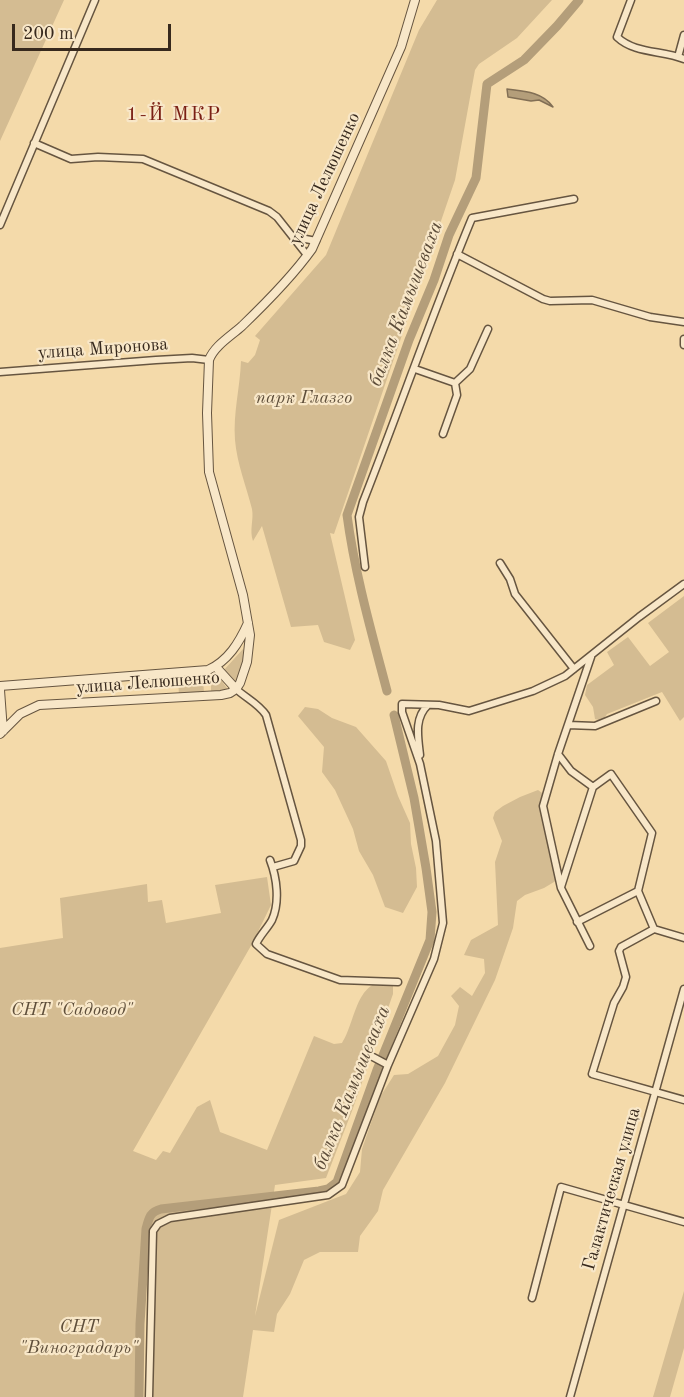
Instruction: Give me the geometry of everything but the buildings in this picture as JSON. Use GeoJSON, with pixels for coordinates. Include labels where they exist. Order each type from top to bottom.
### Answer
{"type":"FeatureCollection","features":[{"type":"Feature","properties":{"kind":"street"},"geometry":{"type":"LineString","coordinates":[[0,225],[95,0]]}},
{"type":"Feature","properties":{"kind":"street","name":"улица Лелюшенко"},"geometry":{"type":"LineString","coordinates":[[2,733],[20,714],[39,705],[220,695],[236,689],[243,674],[249,648],[249,622],[209,472],[207,423],[209,360],[212,353],[258,310],[296,271],[308,255],[401,47],[415,0]]}},
{"type":"Feature","properties":{"kind":"street"},"geometry":{"type":"LineString","coordinates":[[631,0],[617,37],[632,48],[654,50],[681,58],[684,35]]}},
{"type":"Feature","properties":{"kind":"street"},"geometry":{"type":"LineString","coordinates":[[34,143],[71,159],[98,157],[143,159],[269,211],[277,216],[308,255]]}},
{"type":"Feature","properties":{"kind":"street"},"geometry":{"type":"LineString","coordinates":[[365,567],[359,517],[363,502],[472,218],[574,199]]}},
{"type":"Feature","properties":{"kind":"street"},"geometry":{"type":"LineString","coordinates":[[294,236],[316,241]]}},
{"type":"Feature","properties":{"kind":"street"},"geometry":{"type":"LineString","coordinates":[[457,254],[543,299],[550,301],[592,300],[650,317],[684,322]]}},
{"type":"Feature","properties":{"kind":"street"},"geometry":{"type":"LineString","coordinates":[[455,383],[470,369],[488,329]]}},
{"type":"Feature","properties":{"kind":"street"},"geometry":{"type":"LineString","coordinates":[[684,339],[684,345]]}},
{"type":"Feature","properties":{"kind":"street","name":"улица Миронова"},"geometry":{"type":"LineString","coordinates":[[0,372],[156,360],[192,358],[209,360]]}},
{"type":"Feature","properties":{"kind":"street"},"geometry":{"type":"LineString","coordinates":[[415,369],[455,383]]}},
{"type":"Feature","properties":{"kind":"street"},"geometry":{"type":"LineString","coordinates":[[443,434],[457,395],[455,383]]}},
{"type":"Feature","properties":{"kind":"street"},"geometry":{"type":"LineString","coordinates":[[500,563],[510,579],[515,594],[574,669]]}},
{"type":"Feature","properties":{"kind":"street"},"geometry":{"type":"LineString","coordinates":[[149,1397],[153,1231],[158,1224],[170,1218],[328,1195],[336,1191],[342,1185],[388,1065],[434,959],[443,923],[436,841],[420,764],[402,712],[402,704],[439,705],[469,711],[533,691],[565,676],[684,584]]}},
{"type":"Feature","properties":{"kind":"street","name":"улица Лелюшенко"},"geometry":{"type":"LineString","coordinates":[[0,688],[208,670],[216,667],[239,643],[249,622]]}},
{"type":"Feature","properties":{"kind":"street"},"geometry":{"type":"LineString","coordinates":[[590,946],[561,888],[543,806],[591,657]]}},
{"type":"Feature","properties":{"kind":"street"},"geometry":{"type":"LineString","coordinates":[[216,667],[245,698],[261,708],[266,715],[301,840],[301,846],[294,861],[273,867]]}},
{"type":"Feature","properties":{"kind":"street"},"geometry":{"type":"LineString","coordinates":[[0,688],[2,733]]}},
{"type":"Feature","properties":{"kind":"street"},"geometry":{"type":"LineString","coordinates":[[568,724],[595,726],[656,701]]}},
{"type":"Feature","properties":{"kind":"street"},"geometry":{"type":"LineString","coordinates":[[420,764],[419,718],[428,705]]}},
{"type":"Feature","properties":{"kind":"street"},"geometry":{"type":"LineString","coordinates":[[558,754],[571,771],[593,787]]}},
{"type":"Feature","properties":{"kind":"street"},"geometry":{"type":"LineString","coordinates":[[561,888],[593,787],[611,774],[652,833],[638,891],[654,929]]}},
{"type":"Feature","properties":{"kind":"street"},"geometry":{"type":"LineString","coordinates":[[270,860],[277,893],[275,906],[272,920],[256,944],[267,954],[340,980],[398,982]]}},
{"type":"Feature","properties":{"kind":"street"},"geometry":{"type":"LineString","coordinates":[[577,922],[638,891]]}},
{"type":"Feature","properties":{"kind":"street"},"geometry":{"type":"LineString","coordinates":[[684,938],[654,929],[621,946],[619,951],[626,977],[614,1003],[592,1074],[684,1100]]}},
{"type":"Feature","properties":{"kind":"street","name":"Галактическая улица"},"geometry":{"type":"LineString","coordinates":[[570,1397],[684,989]]}},
{"type":"Feature","properties":{"kind":"street"},"geometry":{"type":"LineString","coordinates":[[373,1057],[388,1065]]}},
{"type":"Feature","properties":{"kind":"street"},"geometry":{"type":"LineString","coordinates":[[532,1298],[561,1187],[684,1222]]}},
{"type":"Feature","properties":{"kind":"green space"},"geometry":{"type":"Polygon","coordinates":[[[0,0],[64,0],[0,141],[0,0]]]}},
{"type":"Feature","properties":{"kind":"green space","name":"парк Глазго"},"geometry":{"type":"Polygon","coordinates":[[[437,0],[552,0],[517,38],[479,64],[475,70],[455,180],[334,534],[330,533],[355,640],[350,650],[324,642],[318,625],[291,627],[262,526],[253,541],[252,509],[235,440],[241,361],[248,363],[255,355],[260,340],[255,336],[326,255],[419,30],[437,0]]]}},
{"type":"Feature","properties":{"kind":"green space"},"geometry":{"type":"Polygon","coordinates":[[[684,596],[684,717],[680,721],[662,692],[607,714],[602,721],[595,719],[593,707],[585,695],[587,685],[614,665],[607,652],[628,637],[650,666],[669,652],[648,623],[684,596]]]}},
{"type":"Feature","properties":{"kind":"green space"},"geometry":{"type":"Polygon","coordinates":[[[243,649],[245,653],[237,684],[224,670],[243,649]]]}},
{"type":"Feature","properties":{"kind":"green space"},"geometry":{"type":"Polygon","coordinates":[[[211,676],[221,680],[229,691],[211,693],[211,676]]]}},
{"type":"Feature","properties":{"kind":"green space"},"geometry":{"type":"Polygon","coordinates":[[[203,677],[204,694],[179,695],[178,678],[203,677]]]}},
{"type":"Feature","properties":{"kind":"green space"},"geometry":{"type":"Polygon","coordinates":[[[305,707],[318,709],[332,718],[356,727],[386,761],[410,823],[416,868],[417,887],[403,913],[385,907],[373,875],[359,851],[353,829],[335,790],[322,772],[324,747],[298,716],[305,707]]]}},
{"type":"Feature","properties":{"kind":"green space","name":"СНТ \"Садовод\""},"geometry":{"type":"Polygon","coordinates":[[[538,790],[545,795],[543,806],[559,879],[517,901],[513,928],[495,980],[445,1083],[383,1190],[378,1211],[360,1236],[358,1252],[320,1252],[304,1260],[290,1294],[277,1314],[274,1332],[253,1330],[243,1397],[152,1397],[155,1229],[147,1218],[136,1397],[0,1397],[0,948],[63,938],[60,898],[147,884],[148,902],[162,900],[166,923],[221,913],[215,885],[267,877],[271,905],[252,944],[133,1151],[156,1160],[163,1151],[170,1153],[197,1107],[210,1100],[220,1132],[267,1150],[314,1036],[334,1044],[342,1043],[358,1004],[369,987],[389,981],[393,986],[393,994],[326,1178],[275,1185],[255,1316],[279,1220],[346,1194],[360,1172],[362,1149],[380,1097],[394,1075],[408,1074],[438,1056],[455,1025],[459,1006],[451,996],[460,987],[472,996],[485,973],[484,959],[464,955],[471,940],[498,925],[495,862],[502,841],[493,818],[495,812],[503,806],[538,790]]]}},
{"type":"Feature","properties":{"kind":"green space"},"geometry":{"type":"Polygon","coordinates":[[[684,1291],[684,1348],[670,1397],[653,1397],[684,1291]]]}},
{"type":"Feature","properties":{"kind":"shaded area"},"geometry":{"type":"Polygon","coordinates":[[[507,89],[539,95],[553,107],[539,100],[508,97],[507,89]]]}},
{"type":"Feature","properties":{"kind":"waterway","name":"балка Камышеваха"},"geometry":{"type":"LineString","coordinates":[[387,691],[359,582],[347,515],[449,235],[476,178],[487,84],[524,60],[579,0]]}},
{"type":"Feature","properties":{"kind":"waterway","name":"балка Камышеваха"},"geometry":{"type":"LineString","coordinates":[[139,1397],[140,1324],[146,1229],[150,1216],[161,1209],[319,1191],[328,1189],[337,1182],[377,1070],[430,940],[432,912],[426,868],[414,798],[394,715]]}},
{"type":"Feature","properties":{"kind":"district","name":"1-Й МКР"},"geometry":{"type":"Point","coordinates":[174,115]}},
{"type":"Feature","properties":{"kind":"park label","name":"СНТ \"Виноградарь\""},"geometry":{"type":"Point","coordinates":[79,1337]}}]}
